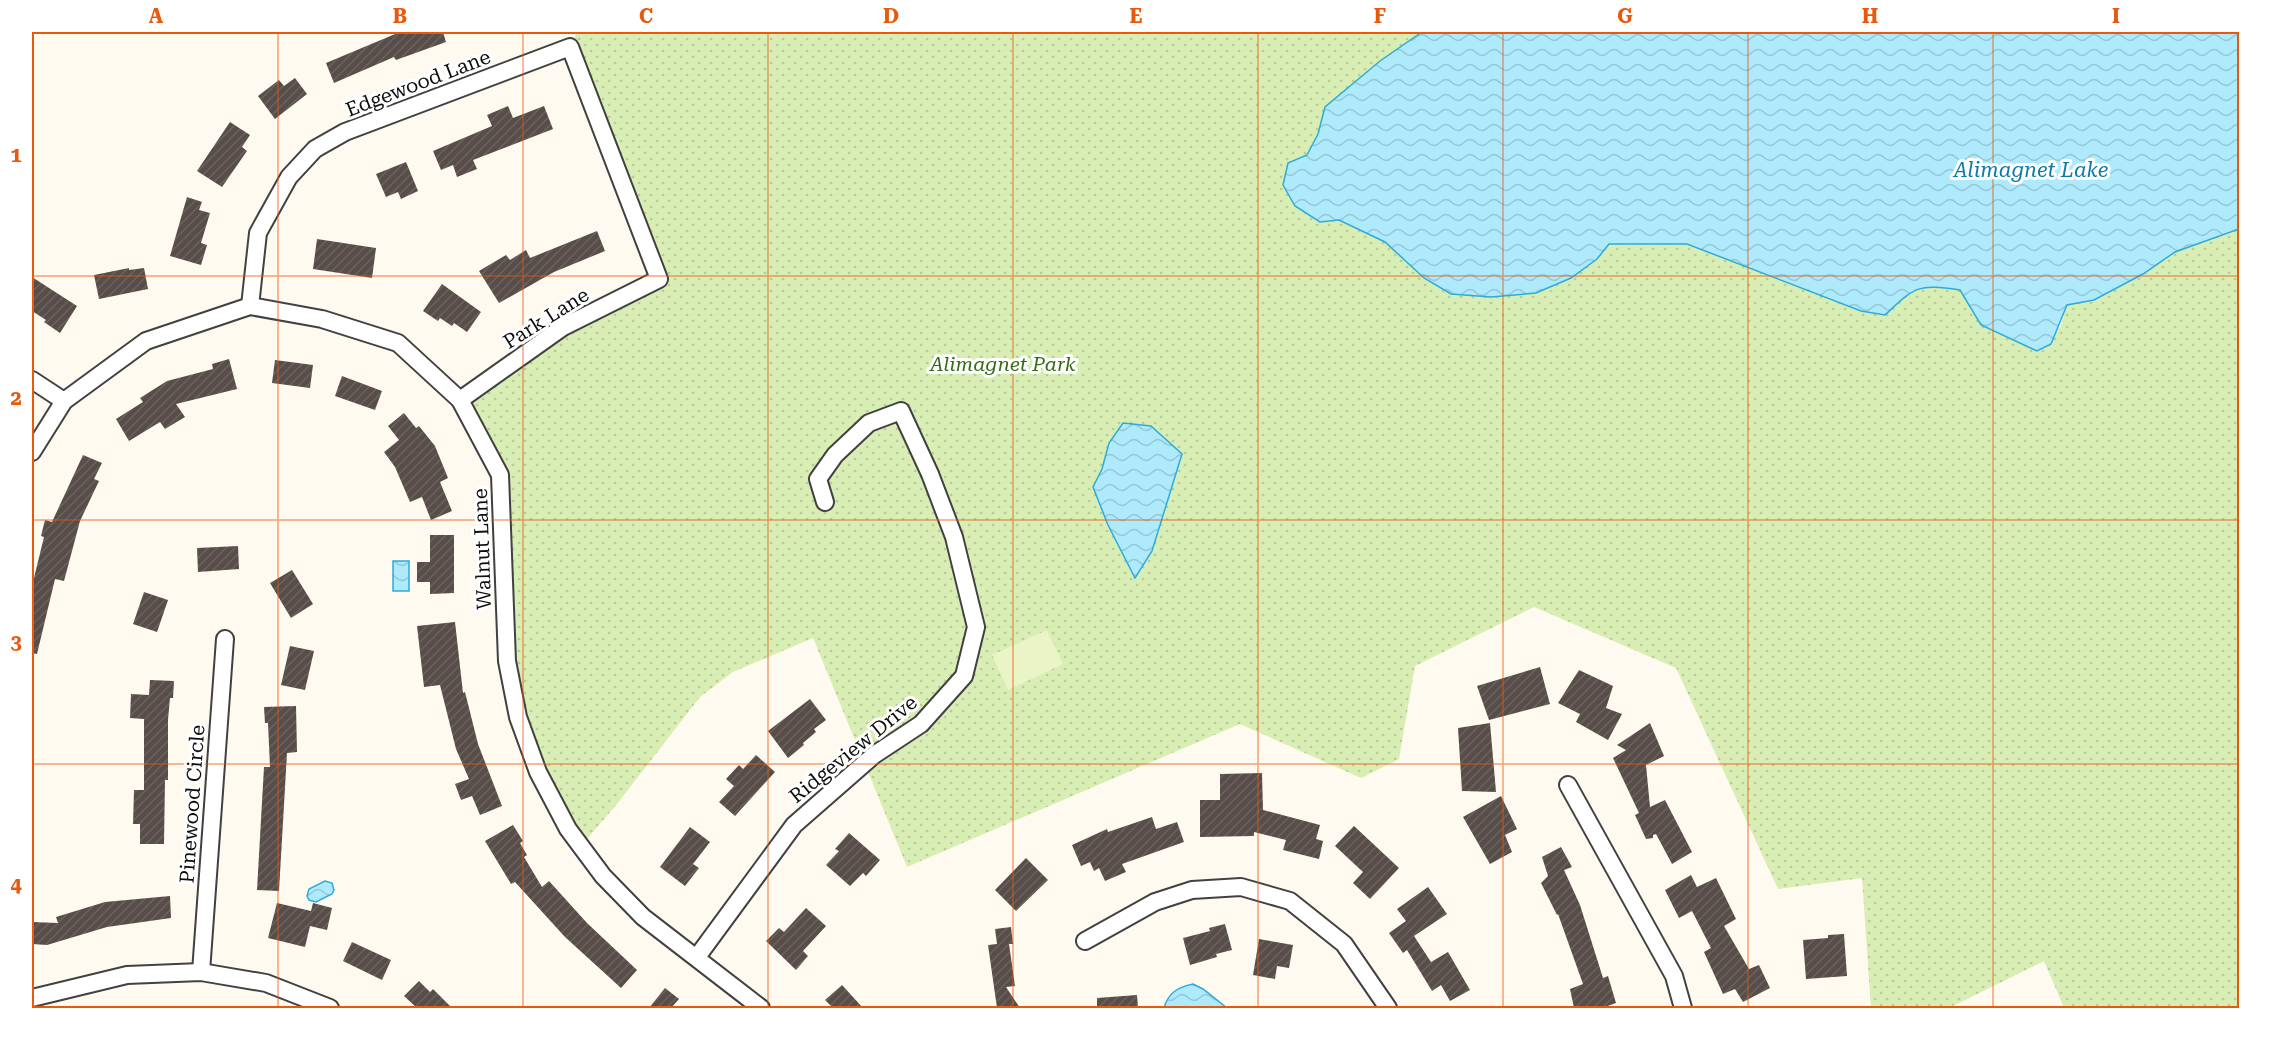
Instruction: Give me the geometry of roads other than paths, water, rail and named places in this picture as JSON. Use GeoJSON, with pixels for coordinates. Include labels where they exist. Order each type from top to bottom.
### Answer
{"type":"FeatureCollection","features":[{"type":"Feature","properties":{"kind":"street","name":"Edgewood Lane"},"geometry":{"type":"LineString","coordinates":[[250,306],[258,233],[289,177],[315,149],[345,132],[570,48],[659,279]]}},
{"type":"Feature","properties":{"kind":"street","name":"Park Lane"},"geometry":{"type":"LineString","coordinates":[[460,400],[563,327],[659,279]]}},
{"type":"Feature","properties":{"kind":"street","name":"Walnut Lane"},"geometry":{"type":"LineString","coordinates":[[32,452],[64,401],[146,341],[250,306],[322,319],[398,343],[460,400],[500,475],[507,660],[518,717],[538,772],[568,829],[603,876],[644,917],[761,1008]]}},
{"type":"Feature","properties":{"kind":"street"},"geometry":{"type":"LineString","coordinates":[[32,381],[64,401]]}},
{"type":"Feature","properties":{"kind":"street","name":"Ridgeview Drive"},"geometry":{"type":"LineString","coordinates":[[697,957],[794,825],[874,755],[921,724],[964,676],[976,627],[954,537],[930,474],[901,411],[869,423],[835,455],[818,479],[825,502]]}},
{"type":"Feature","properties":{"kind":"street","name":"Pinewood Circle"},"geometry":{"type":"LineString","coordinates":[[201,972],[225,639]]}},
{"type":"Feature","properties":{"kind":"street"},"geometry":{"type":"LineString","coordinates":[[1568,785],[1674,976],[1683,1008]]}},
{"type":"Feature","properties":{"kind":"street"},"geometry":{"type":"LineString","coordinates":[[1085,941],[1155,902],[1192,890],[1241,887],[1290,901],[1344,944],[1388,1008]]}},
{"type":"Feature","properties":{"kind":"street"},"geometry":{"type":"LineString","coordinates":[[32,998],[127,975],[201,972],[266,983],[330,1008]]}},
{"type":"Feature","properties":{"kind":"water","name":"Alimagnet Lake"},"geometry":{"type":"Polygon","coordinates":[[[1422,32],[2239,32],[2239,229],[2175,252],[2143,274],[2094,300],[2067,305],[2051,344],[2037,351],[1981,325],[1960,290],[1934,287],[1918,289],[1885,315],[1861,311],[1687,244],[1609,244],[1597,259],[1571,278],[1536,293],[1491,297],[1451,294],[1424,278],[1385,242],[1339,220],[1320,222],[1295,206],[1283,185],[1288,163],[1307,155],[1318,134],[1325,107],[1380,61],[1422,32]]]}},
{"type":"Feature","properties":{"kind":"water"},"geometry":{"type":"Polygon","coordinates":[[[1123,423],[1151,426],[1182,454],[1152,551],[1135,578],[1108,525],[1093,487],[1102,469],[1109,443],[1123,423]]]}},
{"type":"Feature","properties":{"kind":"water"},"geometry":{"type":"Polygon","coordinates":[[[393,561],[409,561],[409,591],[393,591],[393,561]]]}},
{"type":"Feature","properties":{"kind":"water"},"geometry":{"type":"Polygon","coordinates":[[[325,881],[332,883],[334,890],[332,894],[316,902],[309,900],[307,896],[309,889],[325,881]]]}},
{"type":"Feature","properties":{"kind":"water"},"geometry":{"type":"Polygon","coordinates":[[[1193,984],[1227,1008],[1164,1008],[1168,998],[1174,992],[1193,984]]]}},
{"type":"Feature","properties":{"kind":"park label","name":"Alimagnet Park"},"geometry":{"type":"Point","coordinates":[1003,364]}}]}
